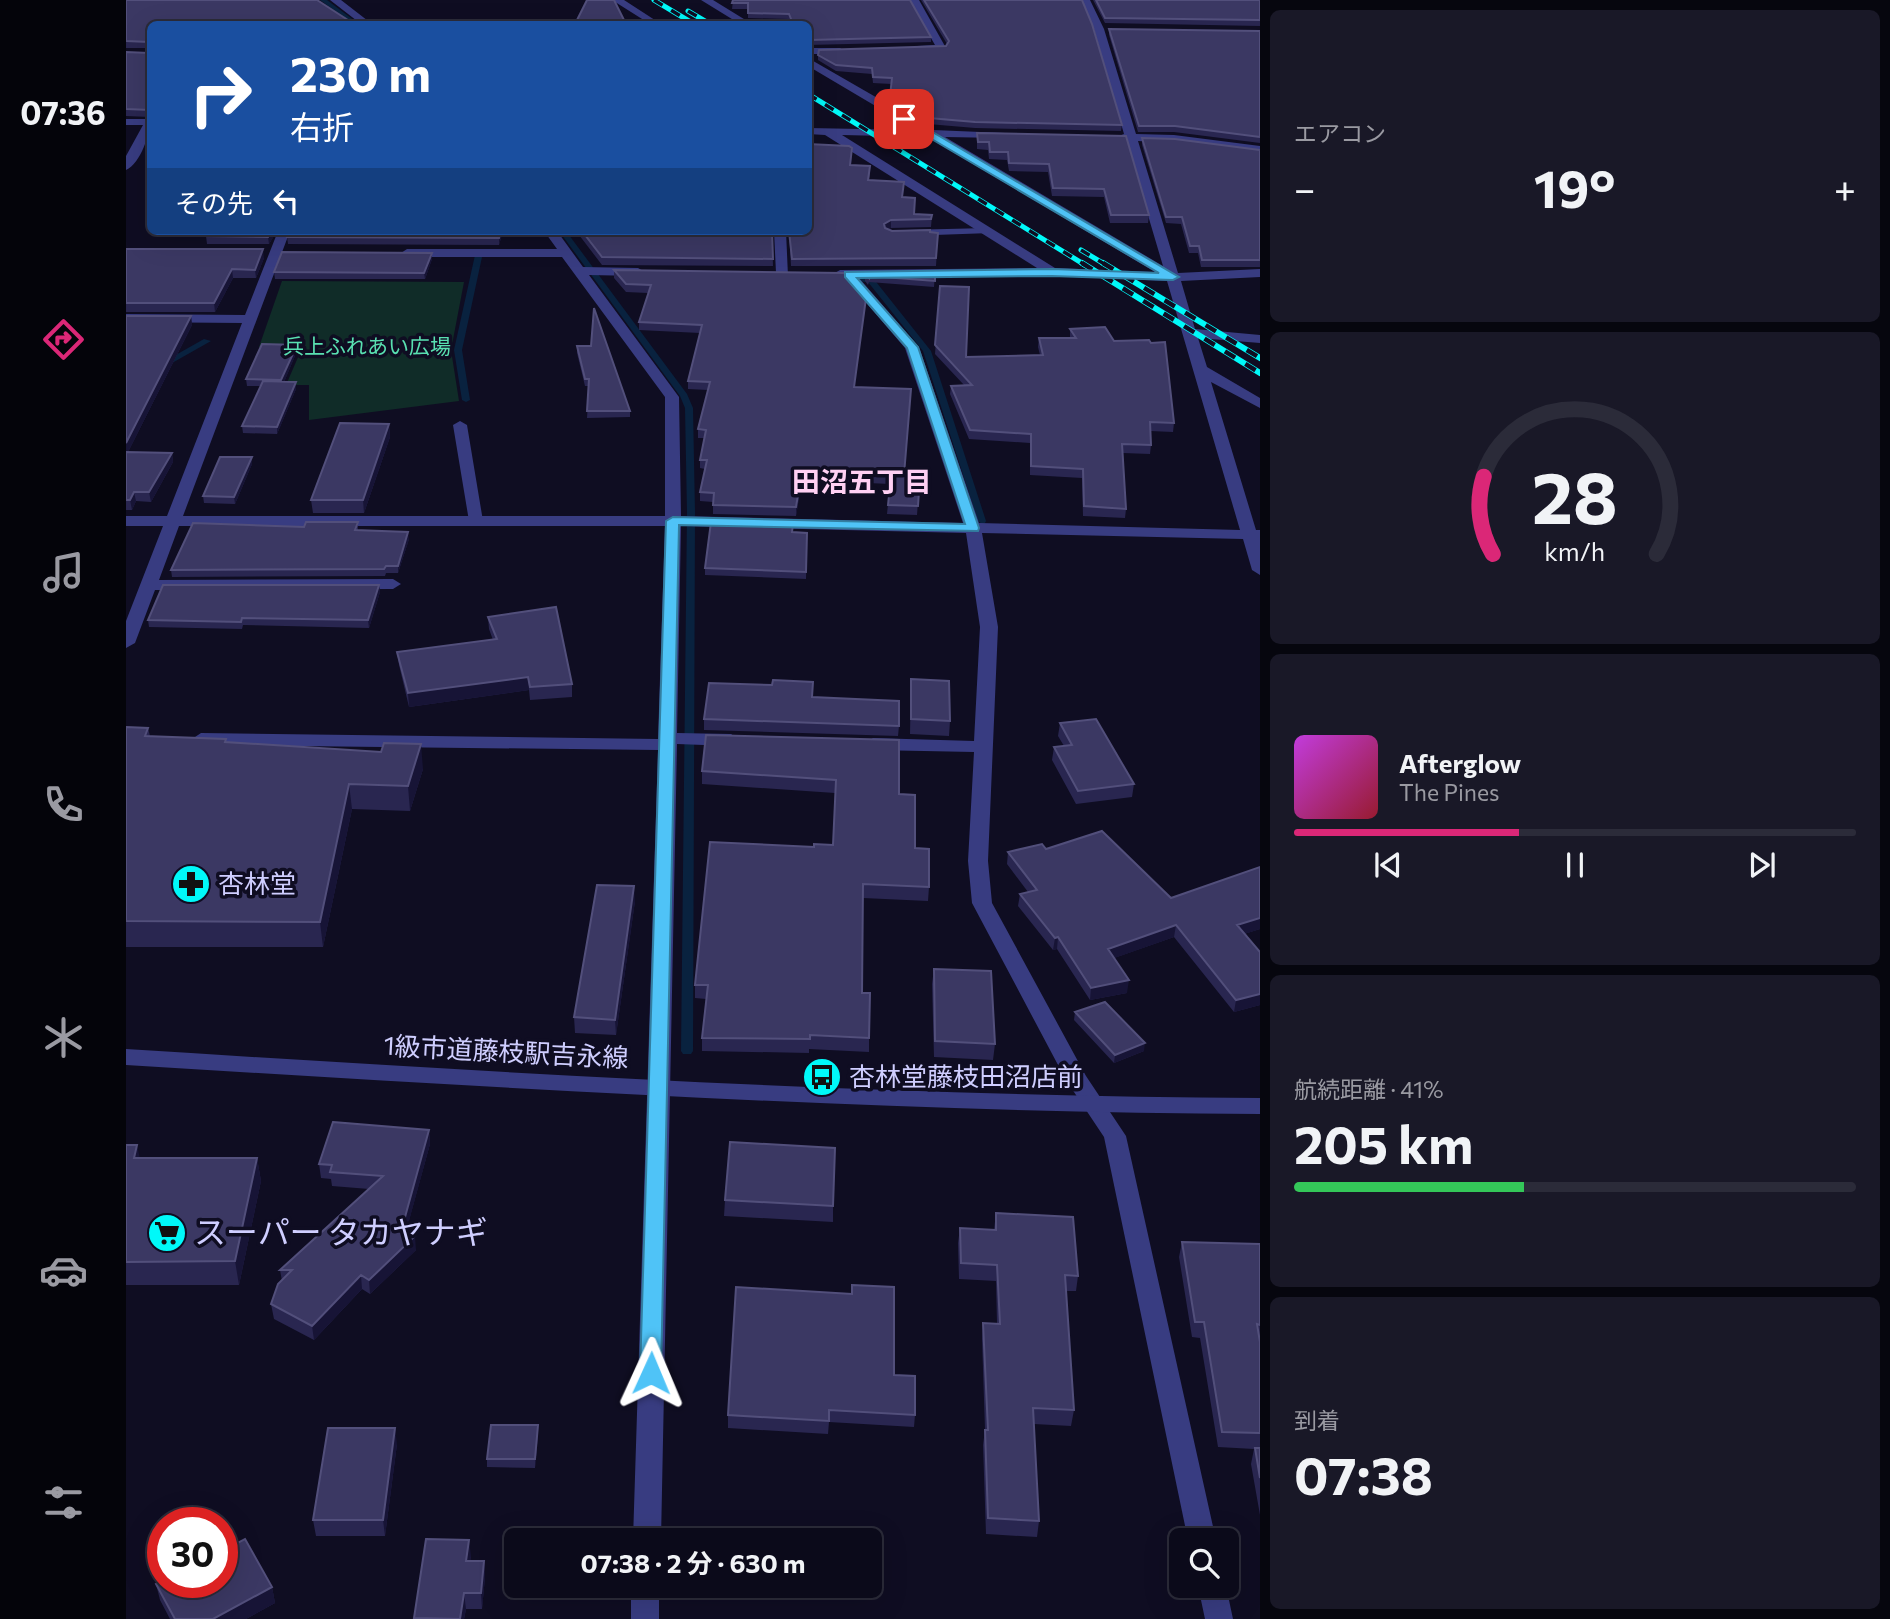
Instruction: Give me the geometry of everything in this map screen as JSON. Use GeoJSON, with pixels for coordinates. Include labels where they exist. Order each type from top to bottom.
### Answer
{"type":"FeatureCollection","features":[{"type":"Feature","properties":{"kind":"street"},"geometry":{"type":"LineString","coordinates":[[335,0],[363,21]]}},
{"type":"Feature","properties":{"kind":"street"},"geometry":{"type":"LineString","coordinates":[[617,0],[651,21]]}},
{"type":"Feature","properties":{"kind":"street"},"geometry":{"type":"LineString","coordinates":[[706,0],[742,21]]}},
{"type":"Feature","properties":{"kind":"street"},"geometry":{"type":"LineString","coordinates":[[1085,0],[1099,30],[1200,369],[1255,535],[1260,570]]}},
{"type":"Feature","properties":{"kind":"street"},"geometry":{"type":"LineString","coordinates":[[1099,30],[1113,30]]}},
{"type":"Feature","properties":{"kind":"street"},"geometry":{"type":"LineString","coordinates":[[812,63],[1173,277]]}},
{"type":"Feature","properties":{"kind":"street"},"geometry":{"type":"LineString","coordinates":[[126,122],[147,123]]}},
{"type":"Feature","properties":{"kind":"street"},"geometry":{"type":"LineString","coordinates":[[812,122],[1052,272]]}},
{"type":"Feature","properties":{"kind":"street"},"geometry":{"type":"LineString","coordinates":[[126,166],[147,128]]}},
{"type":"Feature","properties":{"kind":"street"},"geometry":{"type":"LineString","coordinates":[[812,131],[1010,135]]}},
{"type":"Feature","properties":{"kind":"street"},"geometry":{"type":"LineString","coordinates":[[1105,137],[1174,139],[1260,150]]}},
{"type":"Feature","properties":{"kind":"street"},"geometry":{"type":"LineString","coordinates":[[126,643],[249,319],[269,251],[281,235]]}},
{"type":"Feature","properties":{"kind":"street"},"geometry":{"type":"LineString","coordinates":[[553,235],[672,397],[673,521],[646,1528]]}},
{"type":"Feature","properties":{"kind":"street"},"geometry":{"type":"LineString","coordinates":[[780,235],[783,273]]}},
{"type":"Feature","properties":{"kind":"street"},"geometry":{"type":"LineString","coordinates":[[269,251],[294,252]]}},
{"type":"Feature","properties":{"kind":"street"},"geometry":{"type":"LineString","coordinates":[[389,253],[566,253]]}},
{"type":"Feature","properties":{"kind":"street"},"geometry":{"type":"LineString","coordinates":[[580,271],[651,272]]}},
{"type":"Feature","properties":{"kind":"street"},"geometry":{"type":"LineString","coordinates":[[822,274],[1052,272],[1173,277],[1260,272]]}},
{"type":"Feature","properties":{"kind":"street"},"geometry":{"type":"LineString","coordinates":[[849,274],[912,347],[973,528],[989,627],[978,861],[982,903],[1077,1080],[1115,1136],[1199,1528]]}},
{"type":"Feature","properties":{"kind":"street"},"geometry":{"type":"LineString","coordinates":[[126,318],[249,319]]}},
{"type":"Feature","properties":{"kind":"street"},"geometry":{"type":"LineString","coordinates":[[1190,333],[1260,339]]}},
{"type":"Feature","properties":{"kind":"street"},"geometry":{"type":"LineString","coordinates":[[1200,369],[1260,404]]}},
{"type":"Feature","properties":{"kind":"street"},"geometry":{"type":"LineString","coordinates":[[126,521],[673,521],[1255,535]]}},
{"type":"Feature","properties":{"kind":"street"},"geometry":{"type":"LineString","coordinates":[[148,584],[393,584]]}},
{"type":"Feature","properties":{"kind":"street"},"geometry":{"type":"LineString","coordinates":[[181,739],[360,742],[667,742],[705,739],[747,741]]}},
{"type":"Feature","properties":{"kind":"street"},"geometry":{"type":"LineString","coordinates":[[858,744],[984,747]]}},
{"type":"Feature","properties":{"kind":"street","name":"1級市道藤枝駅吉永線"},"geometry":{"type":"LineString","coordinates":[[126,1057],[658,1089],[1094,1107],[1260,1106]]}},
{"type":"Feature","properties":{"kind":"street"},"geometry":{"type":"LineString","coordinates":[[645,1598],[645,1619]]}},
{"type":"Feature","properties":{"kind":"street"},"geometry":{"type":"LineString","coordinates":[[1215,1598],[1219,1619]]}},
{"type":"Feature","properties":{"kind":"lane"},"geometry":{"type":"LineString","coordinates":[[914,0],[941,48],[915,48]]}},
{"type":"Feature","properties":{"kind":"lane"},"geometry":{"type":"LineString","coordinates":[[812,51],[848,50]]}},
{"type":"Feature","properties":{"kind":"lane"},"geometry":{"type":"LineString","coordinates":[[892,233],[987,231]]}},
{"type":"Feature","properties":{"kind":"lane"},"geometry":{"type":"LineString","coordinates":[[460,425],[476,521]]}},
{"type":"Feature","properties":{"kind":"green space","name":"兵上ふれあい広場"},"geometry":{"type":"Polygon","coordinates":[[[282,281],[464,282],[451,350],[459,401],[309,420],[309,385],[286,385],[302,348],[259,347],[282,281]]]}},
{"type":"Feature","properties":{"kind":"building"},"geometry":{"type":"Polygon","coordinates":[[[126,0],[317,0],[349,21],[147,21],[147,42],[126,41],[126,0]]]}},
{"type":"Feature","properties":{"kind":"building"},"geometry":{"type":"Polygon","coordinates":[[[587,0],[614,0],[624,21],[576,21],[587,0]]]}},
{"type":"Feature","properties":{"kind":"building"},"geometry":{"type":"Polygon","coordinates":[[[733,0],[910,0],[931,37],[812,40],[812,21],[792,21],[789,14],[748,13],[748,3],[732,3],[733,0]]]}},
{"type":"Feature","properties":{"kind":"building"},"geometry":{"type":"Polygon","coordinates":[[[924,0],[1082,0],[1092,24],[1122,125],[975,122],[929,118],[916,110],[916,99],[890,96],[892,78],[873,77],[872,68],[836,65],[818,55],[819,50],[946,46],[949,41],[924,0]]]}},
{"type":"Feature","properties":{"kind":"building"},"geometry":{"type":"Polygon","coordinates":[[[1096,0],[1260,0],[1260,20],[1105,18],[1096,0]]]}},
{"type":"Feature","properties":{"kind":"building"},"geometry":{"type":"Polygon","coordinates":[[[1109,29],[1260,31],[1260,137],[1175,126],[1139,126],[1109,29]]]}},
{"type":"Feature","properties":{"kind":"building"},"geometry":{"type":"Polygon","coordinates":[[[126,52],[147,53],[147,110],[126,109],[126,52]]]}},
{"type":"Feature","properties":{"kind":"building"},"geometry":{"type":"Polygon","coordinates":[[[977,133],[1126,136],[1149,215],[1111,215],[1104,189],[1053,188],[1049,164],[1009,163],[1008,152],[990,152],[989,142],[978,142],[977,133]]]}},
{"type":"Feature","properties":{"kind":"building"},"geometry":{"type":"Polygon","coordinates":[[[1142,138],[1175,139],[1260,150],[1260,260],[1202,260],[1199,246],[1190,246],[1182,217],[1166,217],[1142,138]]]}},
{"type":"Feature","properties":{"kind":"building"},"geometry":{"type":"Polygon","coordinates":[[[812,144],[849,146],[852,148],[850,165],[870,166],[868,180],[904,182],[902,197],[915,198],[914,214],[932,215],[931,219],[891,220],[884,224],[885,228],[892,231],[930,230],[938,233],[936,258],[792,259],[789,235],[812,235],[812,144]]]}},
{"type":"Feature","properties":{"kind":"building"},"geometry":{"type":"Polygon","coordinates":[[[207,235],[269,235],[268,237],[207,235]]]}},
{"type":"Feature","properties":{"kind":"building"},"geometry":{"type":"Polygon","coordinates":[[[288,235],[500,235],[499,238],[287,237],[288,235]]]}},
{"type":"Feature","properties":{"kind":"building"},"geometry":{"type":"Polygon","coordinates":[[[585,235],[772,235],[773,259],[602,257],[585,235]]]}},
{"type":"Feature","properties":{"kind":"building"},"geometry":{"type":"Polygon","coordinates":[[[126,249],[263,249],[255,270],[232,269],[214,303],[126,303],[126,249]]]}},
{"type":"Feature","properties":{"kind":"building"},"geometry":{"type":"Polygon","coordinates":[[[282,252],[432,253],[424,273],[274,272],[282,252]]]}},
{"type":"Feature","properties":{"kind":"building"},"geometry":{"type":"Polygon","coordinates":[[[614,270],[844,273],[866,298],[854,387],[911,389],[904,475],[920,476],[918,506],[888,505],[891,476],[802,471],[796,507],[713,505],[714,493],[700,492],[707,460],[700,460],[706,430],[698,429],[710,382],[688,381],[702,325],[639,322],[651,285],[626,284],[614,270]]]}},
{"type":"Feature","properties":{"kind":"building"},"geometry":{"type":"Polygon","coordinates":[[[865,274],[935,274],[935,281],[869,278],[865,274]]]}},
{"type":"Feature","properties":{"kind":"building"},"geometry":{"type":"Polygon","coordinates":[[[940,286],[969,287],[966,357],[1043,355],[1039,338],[1076,338],[1070,329],[1105,327],[1114,341],[1165,342],[1174,423],[1150,422],[1151,445],[1122,444],[1126,509],[1084,506],[1083,469],[1031,466],[1031,434],[970,430],[951,386],[972,385],[935,345],[940,286]]]}},
{"type":"Feature","properties":{"kind":"building"},"geometry":{"type":"Polygon","coordinates":[[[594,308],[630,411],[587,411],[589,379],[585,379],[577,346],[591,346],[594,308]]]}},
{"type":"Feature","properties":{"kind":"building"},"geometry":{"type":"Polygon","coordinates":[[[126,316],[191,316],[126,443],[126,316]]]}},
{"type":"Feature","properties":{"kind":"building"},"geometry":{"type":"Polygon","coordinates":[[[262,344],[297,345],[281,380],[246,379],[262,344]]]}},
{"type":"Feature","properties":{"kind":"building"},"geometry":{"type":"Polygon","coordinates":[[[263,381],[296,382],[277,427],[242,426],[263,381]]]}},
{"type":"Feature","properties":{"kind":"building"},"geometry":{"type":"Polygon","coordinates":[[[340,423],[389,424],[363,500],[311,500],[340,423]]]}},
{"type":"Feature","properties":{"kind":"building"},"geometry":{"type":"Polygon","coordinates":[[[126,452],[172,453],[149,492],[134,492],[130,500],[126,500],[126,452]]]}},
{"type":"Feature","properties":{"kind":"building"},"geometry":{"type":"Polygon","coordinates":[[[220,457],[252,457],[234,497],[203,496],[220,457]]]}},
{"type":"Feature","properties":{"kind":"building"},"geometry":{"type":"Polygon","coordinates":[[[306,522],[358,522],[355,530],[408,532],[398,566],[386,566],[384,569],[171,570],[193,523],[304,527],[306,522]]]}},
{"type":"Feature","properties":{"kind":"building"},"geometry":{"type":"Polygon","coordinates":[[[711,522],[793,524],[792,532],[807,533],[806,572],[705,568],[711,522]]]}},
{"type":"Feature","properties":{"kind":"building"},"geometry":{"type":"Polygon","coordinates":[[[163,585],[379,585],[368,620],[148,620],[163,585]]]}},
{"type":"Feature","properties":{"kind":"building"},"geometry":{"type":"Polygon","coordinates":[[[556,607],[572,684],[530,687],[528,677],[408,693],[397,652],[497,639],[488,617],[556,607]]]}},
{"type":"Feature","properties":{"kind":"building"},"geometry":{"type":"Polygon","coordinates":[[[911,679],[949,681],[950,721],[911,719],[911,679]]]}},
{"type":"Feature","properties":{"kind":"building"},"geometry":{"type":"Polygon","coordinates":[[[773,680],[813,682],[812,697],[899,701],[899,726],[704,719],[709,683],[772,685],[773,680]]]}},
{"type":"Feature","properties":{"kind":"building"},"geometry":{"type":"Polygon","coordinates":[[[1096,719],[1134,784],[1078,791],[1054,747],[1072,745],[1060,723],[1096,719]]]}},
{"type":"Feature","properties":{"kind":"building"},"geometry":{"type":"Polygon","coordinates":[[[126,727],[148,728],[145,736],[226,739],[225,742],[381,752],[384,743],[421,744],[408,786],[349,784],[320,922],[126,921],[126,727]]]}},
{"type":"Feature","properties":{"kind":"building"},"geometry":{"type":"Polygon","coordinates":[[[706,735],[899,740],[899,794],[915,795],[915,848],[929,849],[929,887],[863,884],[862,993],[870,993],[869,1038],[810,1035],[810,1039],[702,1038],[708,985],[695,985],[710,842],[814,847],[814,844],[833,845],[836,780],[702,771],[706,735]]]}},
{"type":"Feature","properties":{"kind":"building"},"geometry":{"type":"Polygon","coordinates":[[[1102,831],[1171,898],[1260,867],[1260,918],[1237,925],[1260,952],[1260,994],[1236,1000],[1176,925],[1108,949],[1129,980],[1091,988],[1058,937],[1055,938],[1020,894],[1037,890],[1008,852],[1042,844],[1046,849],[1102,831]]]}},
{"type":"Feature","properties":{"kind":"building"},"geometry":{"type":"Polygon","coordinates":[[[597,885],[634,886],[615,1020],[574,1017],[597,885]]]}},
{"type":"Feature","properties":{"kind":"building"},"geometry":{"type":"Polygon","coordinates":[[[934,969],[991,971],[995,1044],[935,1041],[934,969]]]}},
{"type":"Feature","properties":{"kind":"building"},"geometry":{"type":"Polygon","coordinates":[[[1105,1002],[1145,1043],[1115,1055],[1075,1012],[1105,1002]]]}},
{"type":"Feature","properties":{"kind":"building"},"geometry":{"type":"Polygon","coordinates":[[[333,1122],[429,1130],[402,1228],[415,1236],[369,1280],[361,1275],[312,1326],[271,1304],[278,1284],[292,1270],[280,1270],[383,1176],[330,1172],[332,1165],[319,1164],[333,1122]]]}},
{"type":"Feature","properties":{"kind":"building"},"geometry":{"type":"Polygon","coordinates":[[[730,1142],[835,1148],[833,1206],[725,1200],[730,1142]]]}},
{"type":"Feature","properties":{"kind":"building"},"geometry":{"type":"Polygon","coordinates":[[[126,1145],[137,1145],[134,1158],[257,1158],[235,1261],[126,1262],[126,1145]]]}},
{"type":"Feature","properties":{"kind":"building"},"geometry":{"type":"Polygon","coordinates":[[[996,1213],[1073,1217],[1078,1276],[1065,1275],[1074,1410],[1033,1408],[1039,1521],[988,1518],[985,1430],[988,1430],[983,1323],[1000,1324],[997,1265],[961,1263],[960,1228],[996,1230],[996,1213]]]}},
{"type":"Feature","properties":{"kind":"building"},"geometry":{"type":"Polygon","coordinates":[[[1182,1242],[1260,1244],[1260,1325],[1257,1324],[1260,1342],[1260,1433],[1222,1432],[1204,1322],[1195,1322],[1182,1242]]]}},
{"type":"Feature","properties":{"kind":"building"},"geometry":{"type":"Polygon","coordinates":[[[852,1285],[894,1287],[894,1375],[915,1376],[915,1415],[829,1410],[829,1421],[728,1415],[736,1287],[852,1294],[852,1285]]]}},
{"type":"Feature","properties":{"kind":"building"},"geometry":{"type":"Polygon","coordinates":[[[491,1425],[538,1425],[535,1459],[487,1459],[491,1425]]]}},
{"type":"Feature","properties":{"kind":"building"},"geometry":{"type":"Polygon","coordinates":[[[328,1428],[395,1428],[383,1520],[313,1520],[328,1428]]]}},
{"type":"Feature","properties":{"kind":"building"},"geometry":{"type":"Polygon","coordinates":[[[1255,1448],[1260,1448],[1260,1478],[1255,1448]]]}},
{"type":"Feature","properties":{"kind":"building"},"geometry":{"type":"Polygon","coordinates":[[[245,1539],[272,1587],[213,1619],[175,1619],[164,1598],[238,1598],[238,1543],[245,1539]]]}},
{"type":"Feature","properties":{"kind":"building"},"geometry":{"type":"Polygon","coordinates":[[[426,1539],[469,1540],[466,1561],[484,1561],[481,1593],[464,1593],[460,1619],[414,1618],[426,1539]]]}},
{"type":"Feature","properties":{"kind":"waterway"},"geometry":{"type":"LineString","coordinates":[[323,0],[352,21]]}},
{"type":"Feature","properties":{"kind":"waterway"},"geometry":{"type":"LineString","coordinates":[[565,235],[684,396],[689,408],[691,512],[687,1051]]}},
{"type":"Feature","properties":{"kind":"waterway"},"geometry":{"type":"LineString","coordinates":[[466,400],[458,350],[478,257]]}},
{"type":"Feature","properties":{"kind":"waterway"},"geometry":{"type":"LineString","coordinates":[[848,279],[870,280],[927,351],[982,521]]}},
{"type":"Feature","properties":{"kind":"waterway"},"geometry":{"type":"LineString","coordinates":[[162,365],[207,341]]}},
{"type":"Feature","properties":{"kind":"railway"},"geometry":{"type":"LineString","coordinates":[[654,0],[689,21]]}},
{"type":"Feature","properties":{"kind":"railway"},"geometry":{"type":"LineString","coordinates":[[688,11],[705,21]]}},
{"type":"Feature","properties":{"kind":"railway"},"geometry":{"type":"LineString","coordinates":[[812,96],[1085,265]]}},
{"type":"Feature","properties":{"kind":"railway"},"geometry":{"type":"LineString","coordinates":[[1081,250],[1106,265]]}},
{"type":"Feature","properties":{"kind":"railway"},"geometry":{"type":"LineString","coordinates":[[1082,263],[1260,373]]}},
{"type":"Feature","properties":{"kind":"railway"},"geometry":{"type":"LineString","coordinates":[[1103,263],[1260,358]]}},
{"type":"Feature","properties":{"kind":"place","name":"杏林堂"},"geometry":{"type":"Point","coordinates":[191,884]}},
{"type":"Feature","properties":{"kind":"place","name":"杏林堂藤枝田沼店前"},"geometry":{"type":"Point","coordinates":[822,1077]}},
{"type":"Feature","properties":{"kind":"place","name":"スーパー タカヤナギ"},"geometry":{"type":"Point","coordinates":[167,1233]}},
{"type":"Feature","properties":{"kind":"district","name":"田沼五丁目"},"geometry":{"type":"Point","coordinates":[862,482]}},
{"type":"Feature","properties":{"kind":"route"},"geometry":{"type":"LineString","coordinates":[[651,1373],[673,521],[973,528],[912,347],[849,274],[1052,272],[1173,277],[904,119]]}}]}
